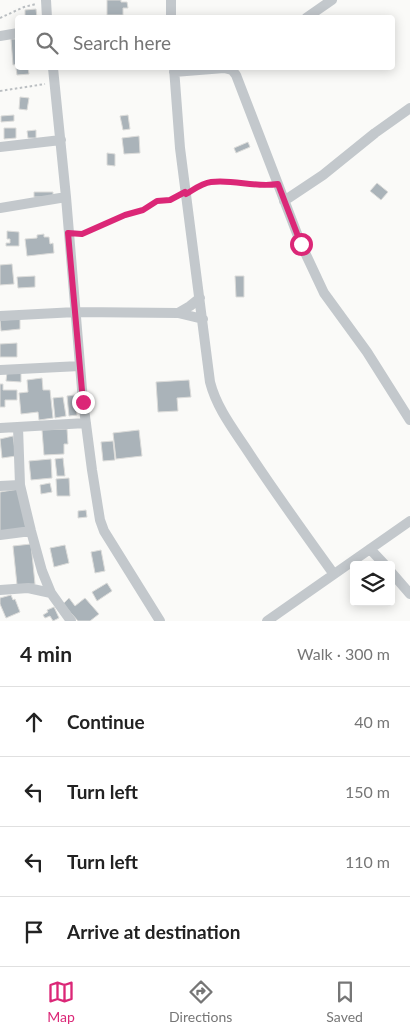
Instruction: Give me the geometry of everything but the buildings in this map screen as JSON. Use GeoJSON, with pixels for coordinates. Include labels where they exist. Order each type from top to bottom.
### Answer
{"type":"FeatureCollection","features":[{"type":"Feature","properties":{"kind":"street"},"geometry":{"type":"LineString","coordinates":[[171,0],[172,15]]}},
{"type":"Feature","properties":{"kind":"street"},"geometry":{"type":"LineString","coordinates":[[310,15],[332,0]]}},
{"type":"Feature","properties":{"kind":"street"},"geometry":{"type":"LineString","coordinates":[[46,1],[47,15]]}},
{"type":"Feature","properties":{"kind":"street"},"geometry":{"type":"LineString","coordinates":[[0,36],[15,34]]}},
{"type":"Feature","properties":{"kind":"street"},"geometry":{"type":"LineString","coordinates":[[53,70],[61,140],[80,366],[92,470],[101,526],[160,621]]}},
{"type":"Feature","properties":{"kind":"street"},"geometry":{"type":"LineString","coordinates":[[174,70],[185,193],[210,382],[214,397],[268,482],[333,574]]}},
{"type":"Feature","properties":{"kind":"street"},"geometry":{"type":"LineString","coordinates":[[234,70],[301,244],[324,293],[367,352],[410,420]]}},
{"type":"Feature","properties":{"kind":"street"},"geometry":{"type":"LineString","coordinates":[[284,201],[323,175],[375,133],[410,108]]}},
{"type":"Feature","properties":{"kind":"street"},"geometry":{"type":"LineString","coordinates":[[0,147],[61,140]]}},
{"type":"Feature","properties":{"kind":"street"},"geometry":{"type":"LineString","coordinates":[[0,208],[66,198]]}},
{"type":"Feature","properties":{"kind":"street"},"geometry":{"type":"LineString","coordinates":[[178,313],[200,298]]}},
{"type":"Feature","properties":{"kind":"street"},"geometry":{"type":"LineString","coordinates":[[0,316],[76,312],[178,313],[203,319]]}},
{"type":"Feature","properties":{"kind":"street"},"geometry":{"type":"LineString","coordinates":[[0,370],[80,366]]}},
{"type":"Feature","properties":{"kind":"street"},"geometry":{"type":"LineString","coordinates":[[0,428],[86,423]]}},
{"type":"Feature","properties":{"kind":"street"},"geometry":{"type":"LineString","coordinates":[[18,427],[20,485],[31,531],[42,571],[51,593],[70,621]]}},
{"type":"Feature","properties":{"kind":"street"},"geometry":{"type":"LineString","coordinates":[[0,486],[20,485]]}},
{"type":"Feature","properties":{"kind":"street"},"geometry":{"type":"LineString","coordinates":[[267,621],[410,521]]}},
{"type":"Feature","properties":{"kind":"street"},"geometry":{"type":"LineString","coordinates":[[0,535],[31,531]]}},
{"type":"Feature","properties":{"kind":"street"},"geometry":{"type":"LineString","coordinates":[[370,549],[381,561]]}},
{"type":"Feature","properties":{"kind":"street"},"geometry":{"type":"LineString","coordinates":[[395,577],[410,594]]}},
{"type":"Feature","properties":{"kind":"street"},"geometry":{"type":"LineString","coordinates":[[0,590],[28,588],[51,593]]}},
{"type":"Feature","properties":{"kind":"path"},"geometry":{"type":"LineString","coordinates":[[0,18],[24,7],[46,1]]}},
{"type":"Feature","properties":{"kind":"path"},"geometry":{"type":"LineString","coordinates":[[0,91],[54,83]]}},
{"type":"Feature","properties":{"kind":"path"},"geometry":{"type":"LineString","coordinates":[[68,233],[82,234],[125,215],[143,210],[157,201],[170,200],[212,182],[235,182],[264,186],[278,184]]}},
{"type":"Feature","properties":{"kind":"route"},"geometry":{"type":"LineString","coordinates":[[83,402],[68,233],[82,234],[125,215],[143,210],[157,201],[170,200],[212,182],[235,182],[255,186],[278,184],[301,244]]}}]}
